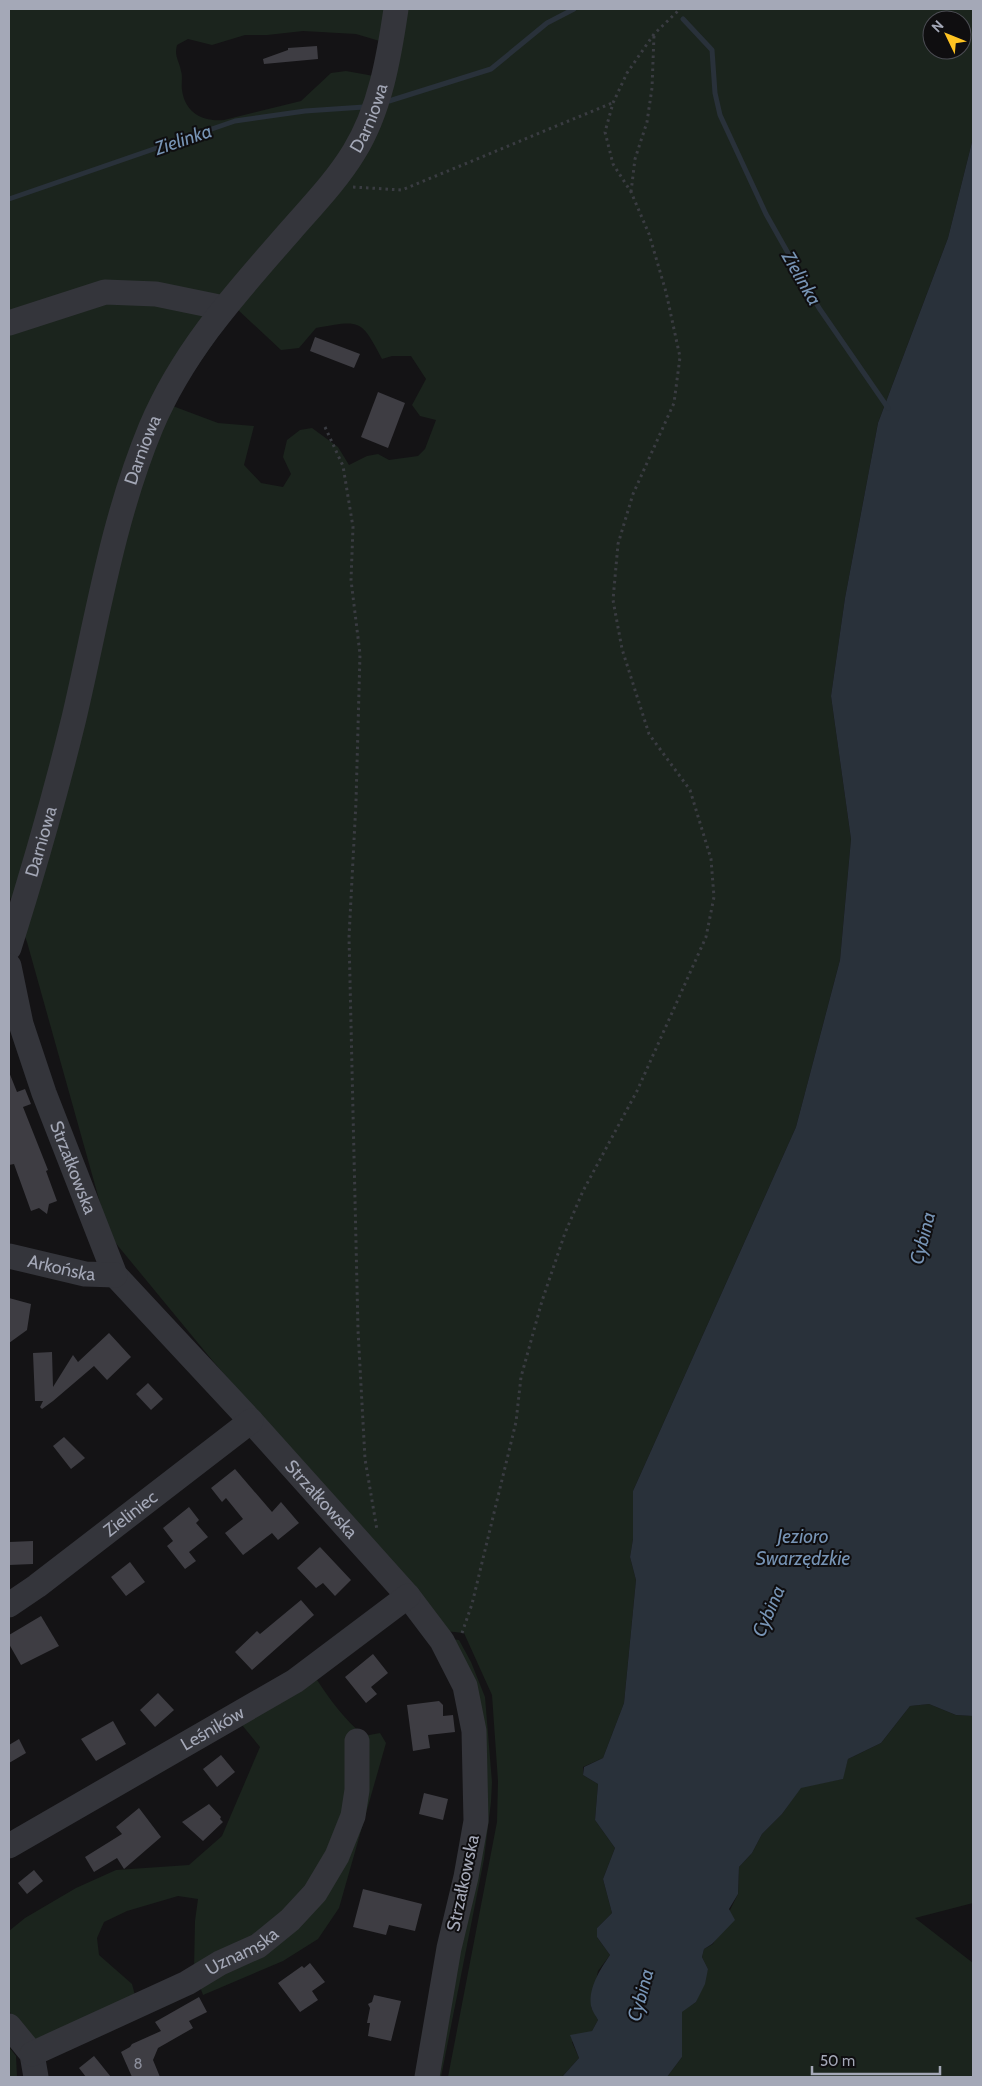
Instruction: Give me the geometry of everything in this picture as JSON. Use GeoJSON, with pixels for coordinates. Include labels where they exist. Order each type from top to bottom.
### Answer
{"type":"FeatureCollection","features":[{"type":"Feature","properties":{"kind":"street","name":"Darniowa"},"geometry":{"type":"LineString","coordinates":[[9,948],[44,832],[74,717],[99,598],[125,503],[152,428],[181,367],[224,308],[329,186],[355,151],[370,118],[390,53],[396,9]]}},
{"type":"Feature","properties":{"kind":"street"},"geometry":{"type":"LineString","coordinates":[[9,323],[105,292],[156,294],[224,308]]}},
{"type":"Feature","properties":{"kind":"street","name":"Strzałkowska"},"geometry":{"type":"LineString","coordinates":[[9,966],[21,1024],[44,1093],[115,1275],[251,1421],[408,1596],[442,1641],[465,1686],[473,1724],[476,1766],[476,1821],[450,1948],[427,2077]]}},
{"type":"Feature","properties":{"kind":"street","name":"Arkońska"},"geometry":{"type":"LineString","coordinates":[[9,1256],[85,1274],[115,1275]]}},
{"type":"Feature","properties":{"kind":"street","name":"Zieliniec"},"geometry":{"type":"LineString","coordinates":[[9,1604],[37,1586],[251,1421]]}},
{"type":"Feature","properties":{"kind":"street","name":"Leśników"},"geometry":{"type":"LineString","coordinates":[[9,1846],[295,1681],[408,1596]]}},
{"type":"Feature","properties":{"kind":"street","name":"Uznamska"},"geometry":{"type":"LineString","coordinates":[[34,2066],[187,1983],[220,1963],[258,1946],[290,1920],[315,1893],[337,1856],[354,1816],[357,1790],[357,1741]]}},
{"type":"Feature","properties":{"kind":"street"},"geometry":{"type":"LineString","coordinates":[[9,2026],[34,2066]]}},
{"type":"Feature","properties":{"kind":"path"},"geometry":{"type":"LineString","coordinates":[[461,1636],[472,1604],[513,1432],[521,1377],[542,1301],[565,1233],[583,1191],[637,1091],[702,946],[714,897],[711,859],[690,790],[649,734],[622,649],[614,600],[618,544],[633,494],[674,403],[680,357],[666,292],[652,244],[631,192],[613,164],[605,132],[613,103],[627,73],[654,34],[680,9]]}},
{"type":"Feature","properties":{"kind":"path"},"geometry":{"type":"LineString","coordinates":[[631,192],[635,160],[647,122],[652,88],[654,34]]}},
{"type":"Feature","properties":{"kind":"path"},"geometry":{"type":"LineString","coordinates":[[329,186],[402,190],[613,103]]}},
{"type":"Feature","properties":{"kind":"path"},"geometry":{"type":"LineString","coordinates":[[324,427],[343,466],[353,526],[350,580],[360,654],[356,802],[349,937],[358,1330],[366,1459],[379,1549],[375,1559]]}},
{"type":"Feature","properties":{"kind":"shaded area"},"geometry":{"type":"Polygon","coordinates":[[[9,9],[973,9],[973,138],[948,238],[878,423],[845,598],[831,696],[851,839],[840,960],[796,1127],[633,1491],[633,1539],[630,1557],[636,1580],[624,1703],[603,1758],[583,1767],[583,1775],[598,1784],[595,1820],[615,1848],[603,1879],[612,1913],[597,1928],[597,1937],[610,1955],[598,1971],[591,2007],[598,2020],[592,2031],[572,2042],[579,2058],[562,2077],[448,2077],[497,1822],[498,1781],[492,1695],[464,1633],[445,1631],[212,1360],[109,1235],[27,942],[9,894],[9,9]],[[303,31],[267,35],[245,35],[212,45],[188,39],[177,45],[176,53],[182,73],[182,90],[187,105],[202,117],[224,120],[301,101],[331,73],[346,71],[374,76],[383,42],[356,34],[303,31]],[[237,309],[170,405],[218,423],[254,426],[244,465],[261,483],[283,487],[291,474],[283,457],[287,440],[300,430],[312,428],[338,447],[349,465],[367,456],[378,454],[389,460],[418,456],[425,449],[436,420],[420,416],[412,405],[426,379],[411,356],[392,356],[382,359],[364,330],[351,324],[316,328],[299,348],[281,350],[237,309]]]}},
{"type":"Feature","properties":{"kind":"shaded area"},"geometry":{"type":"Polygon","coordinates":[[[451,1639],[459,1640],[471,1662],[485,1697],[492,1782],[484,1859],[441,2077],[433,2077],[479,1844],[451,1639]]]}},
{"type":"Feature","properties":{"kind":"shaded area"},"geometry":{"type":"Polygon","coordinates":[[[317,1680],[338,1710],[357,1730],[364,1736],[380,1733],[386,1743],[339,1908],[318,1939],[283,1961],[203,1995],[194,1970],[195,1921],[198,1899],[178,1896],[127,1911],[104,1922],[97,1938],[99,1955],[132,1984],[137,2003],[36,2043],[9,2011],[9,1931],[25,1918],[76,1888],[116,1870],[189,1865],[222,1836],[260,1747],[242,1725],[317,1680]]]}},
{"type":"Feature","properties":{"kind":"shaded area"},"geometry":{"type":"Polygon","coordinates":[[[929,1704],[956,1715],[973,1716],[973,1903],[915,1918],[973,1963],[973,2077],[667,2077],[682,2057],[681,2012],[696,2002],[708,1969],[702,1957],[704,1949],[713,1944],[738,1894],[739,1867],[752,1853],[762,1834],[782,1814],[801,1787],[842,1779],[848,1759],[881,1743],[910,1706],[929,1704]]]}},
{"type":"Feature","properties":{"kind":"shaded area"},"geometry":{"type":"Polygon","coordinates":[[[9,2047],[16,2056],[17,2077],[9,2077],[9,2047]]]}},
{"type":"Feature","properties":{"kind":"water","name":"Jezioro Swarzędzkie"},"geometry":{"type":"Polygon","coordinates":[[[973,138],[973,1716],[956,1715],[929,1704],[910,1706],[881,1743],[848,1759],[843,1779],[801,1788],[782,1814],[762,1834],[752,1853],[739,1867],[738,1894],[729,1909],[735,1920],[712,1944],[704,1949],[702,1957],[708,1969],[705,1984],[696,2002],[682,2012],[682,2057],[667,2077],[562,2077],[579,2058],[570,2035],[592,2031],[598,2020],[591,2006],[591,1992],[599,1972],[610,1955],[597,1937],[597,1928],[612,1913],[603,1879],[615,1848],[595,1820],[598,1784],[583,1775],[584,1767],[603,1758],[624,1703],[636,1580],[630,1557],[633,1539],[633,1491],[796,1127],[840,960],[851,839],[831,696],[845,598],[878,423],[948,238],[973,138]]]}},
{"type":"Feature","properties":{"kind":"building"},"geometry":{"type":"Polygon","coordinates":[[[317,46],[318,59],[264,64],[263,59],[288,50],[288,48],[317,46]]]}},
{"type":"Feature","properties":{"kind":"building"},"geometry":{"type":"Polygon","coordinates":[[[315,337],[360,354],[354,368],[310,351],[315,337]]]}},
{"type":"Feature","properties":{"kind":"building"},"geometry":{"type":"Polygon","coordinates":[[[378,392],[405,403],[388,448],[361,437],[378,392]]]}},
{"type":"Feature","properties":{"kind":"building"},"geometry":{"type":"Polygon","coordinates":[[[9,1072],[17,1092],[25,1089],[31,1104],[23,1107],[48,1170],[46,1171],[57,1201],[49,1204],[47,1214],[39,1208],[31,1211],[14,1164],[9,1165],[9,1072]]]}},
{"type":"Feature","properties":{"kind":"building"},"geometry":{"type":"Polygon","coordinates":[[[9,1298],[31,1304],[27,1330],[9,1343],[9,1298]]]}},
{"type":"Feature","properties":{"kind":"building"},"geometry":{"type":"Polygon","coordinates":[[[109,1333],[131,1357],[107,1380],[94,1366],[42,1409],[40,1407],[43,1401],[35,1401],[33,1353],[52,1352],[53,1387],[73,1355],[78,1362],[109,1333]]]}},
{"type":"Feature","properties":{"kind":"building"},"geometry":{"type":"Polygon","coordinates":[[[148,1383],[163,1399],[151,1410],[136,1394],[148,1383]]]}},
{"type":"Feature","properties":{"kind":"building"},"geometry":{"type":"Polygon","coordinates":[[[64,1437],[85,1458],[71,1469],[53,1446],[64,1437]]]}},
{"type":"Feature","properties":{"kind":"building"},"geometry":{"type":"Polygon","coordinates":[[[235,1469],[272,1512],[281,1502],[299,1523],[278,1540],[272,1533],[243,1555],[225,1533],[243,1519],[226,1498],[222,1502],[211,1488],[235,1469]]]}},
{"type":"Feature","properties":{"kind":"building"},"geometry":{"type":"Polygon","coordinates":[[[189,1507],[199,1520],[196,1523],[208,1537],[189,1552],[196,1561],[185,1569],[167,1546],[173,1541],[163,1528],[189,1507]]]}},
{"type":"Feature","properties":{"kind":"building"},"geometry":{"type":"Polygon","coordinates":[[[33,1541],[33,1564],[9,1565],[9,1542],[33,1541]]]}},
{"type":"Feature","properties":{"kind":"building"},"geometry":{"type":"Polygon","coordinates":[[[320,1547],[351,1580],[335,1596],[323,1583],[316,1588],[297,1568],[320,1547]]]}},
{"type":"Feature","properties":{"kind":"building"},"geometry":{"type":"Polygon","coordinates":[[[130,1562],[145,1582],[126,1596],[111,1577],[130,1562]]]}},
{"type":"Feature","properties":{"kind":"building"},"geometry":{"type":"Polygon","coordinates":[[[301,1600],[314,1615],[252,1670],[235,1652],[257,1631],[260,1634],[301,1600]]]}},
{"type":"Feature","properties":{"kind":"building"},"geometry":{"type":"Polygon","coordinates":[[[41,1616],[59,1646],[21,1665],[9,1644],[9,1635],[41,1616]]]}},
{"type":"Feature","properties":{"kind":"building"},"geometry":{"type":"Polygon","coordinates":[[[373,1654],[388,1673],[371,1687],[377,1694],[366,1703],[345,1677],[373,1654]]]}},
{"type":"Feature","properties":{"kind":"building"},"geometry":{"type":"Polygon","coordinates":[[[158,1693],[174,1710],[155,1727],[140,1710],[158,1693]]]}},
{"type":"Feature","properties":{"kind":"building"},"geometry":{"type":"Polygon","coordinates":[[[439,1701],[443,1705],[443,1716],[453,1715],[455,1732],[428,1735],[430,1748],[413,1751],[407,1705],[439,1701]]]}},
{"type":"Feature","properties":{"kind":"building"},"geometry":{"type":"Polygon","coordinates":[[[113,1721],[126,1744],[96,1761],[81,1739],[113,1721]]]}},
{"type":"Feature","properties":{"kind":"building"},"geometry":{"type":"Polygon","coordinates":[[[19,1739],[26,1753],[9,1763],[9,1745],[19,1739]]]}},
{"type":"Feature","properties":{"kind":"building"},"geometry":{"type":"Polygon","coordinates":[[[221,1755],[235,1772],[217,1787],[203,1769],[221,1755]]]}},
{"type":"Feature","properties":{"kind":"building"},"geometry":{"type":"Polygon","coordinates":[[[424,1793],[448,1799],[443,1820],[419,1814],[424,1793]]]}},
{"type":"Feature","properties":{"kind":"building"},"geometry":{"type":"Polygon","coordinates":[[[209,1804],[223,1822],[203,1841],[182,1822],[209,1804]]]}},
{"type":"Feature","properties":{"kind":"building"},"geometry":{"type":"Polygon","coordinates":[[[139,1808],[161,1837],[124,1869],[117,1858],[94,1872],[85,1857],[122,1834],[116,1827],[139,1808]]]}},
{"type":"Feature","properties":{"kind":"building"},"geometry":{"type":"Polygon","coordinates":[[[34,1870],[43,1881],[27,1894],[18,1883],[34,1870]]]}},
{"type":"Feature","properties":{"kind":"building"},"geometry":{"type":"Polygon","coordinates":[[[363,1889],[422,1904],[415,1931],[389,1925],[386,1935],[353,1927],[363,1889]]]}},
{"type":"Feature","properties":{"kind":"building"},"geometry":{"type":"Polygon","coordinates":[[[310,1963],[325,1982],[312,1991],[318,2000],[300,2012],[278,1983],[302,1966],[304,1968],[310,1963]]]}},
{"type":"Feature","properties":{"kind":"building"},"geometry":{"type":"Polygon","coordinates":[[[374,1995],[401,2001],[391,2041],[368,2036],[370,2023],[367,2023],[370,2008],[368,2004],[372,2002],[374,1995]]]}},
{"type":"Feature","properties":{"kind":"building"},"geometry":{"type":"Polygon","coordinates":[[[199,1997],[207,2012],[189,2021],[193,2028],[158,2048],[153,2060],[160,2077],[132,2077],[121,2052],[132,2044],[161,2031],[155,2022],[199,1997]]]}},
{"type":"Feature","properties":{"kind":"building"},"geometry":{"type":"Polygon","coordinates":[[[94,2056],[111,2077],[86,2077],[79,2068],[94,2056]]]}},
{"type":"Feature","properties":{"kind":"waterway","name":"Zielinka"},"geometry":{"type":"LineString","coordinates":[[389,101],[491,69],[547,23],[574,9]]}},
{"type":"Feature","properties":{"kind":"waterway","name":"Zielinka"},"geometry":{"type":"LineString","coordinates":[[683,19],[712,50],[715,93],[720,115],[766,214],[819,308],[888,408]]}},
{"type":"Feature","properties":{"kind":"waterway","name":"Zielinka"},"geometry":{"type":"LineString","coordinates":[[9,199],[235,121],[305,111],[364,107]]}},
{"type":"Feature","properties":{"kind":"water label","name":"Cybina"},"geometry":{"type":"Point","coordinates":[922,1238]}},
{"type":"Feature","properties":{"kind":"water label","name":"Cybina"},"geometry":{"type":"Point","coordinates":[768,1611]}},
{"type":"Feature","properties":{"kind":"water label","name":"Cybina"},"geometry":{"type":"Point","coordinates":[640,1995]}}]}
